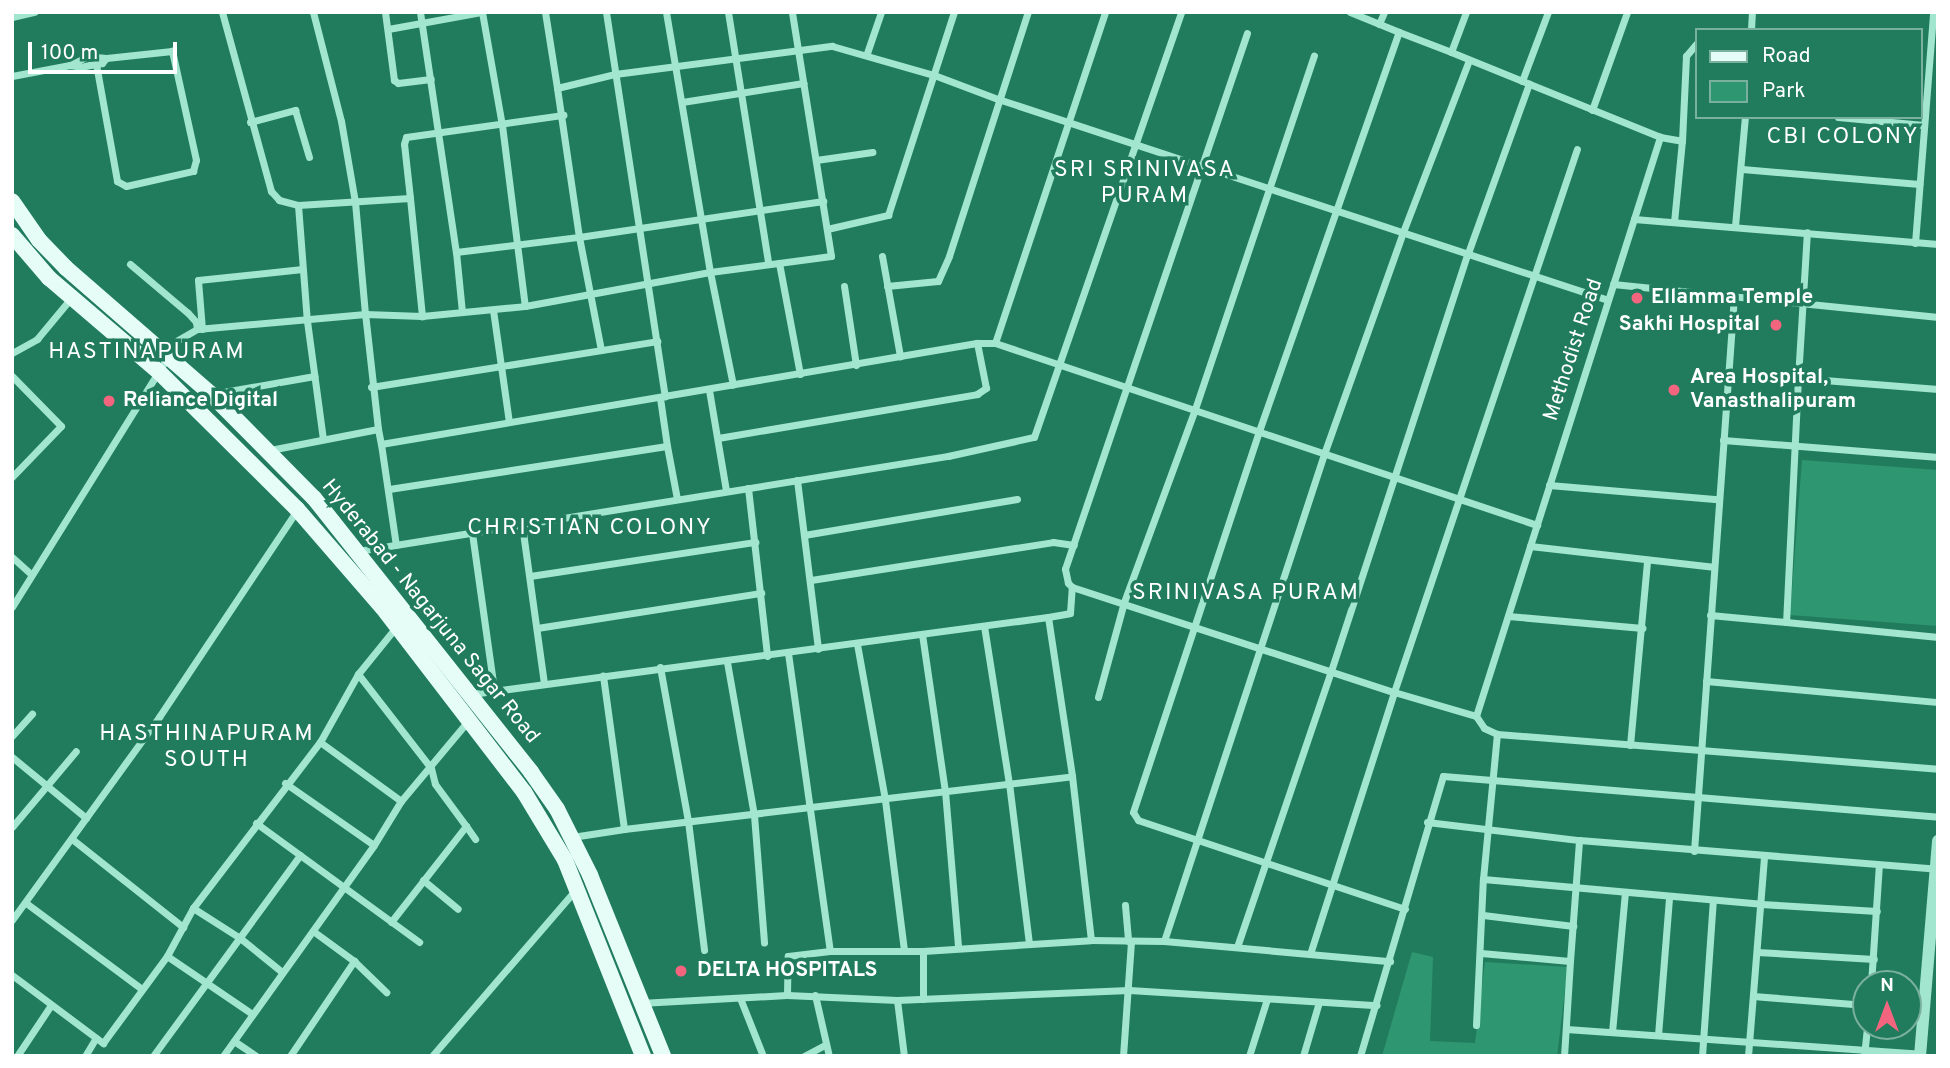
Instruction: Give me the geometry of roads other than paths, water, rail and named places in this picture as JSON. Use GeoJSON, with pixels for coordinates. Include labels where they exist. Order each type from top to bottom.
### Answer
{"type":"FeatureCollection","features":[{"type":"Feature","properties":{"kind":"main road","name":"Hyderabad - Nagarjuna Sagar Road"},"geometry":{"type":"LineString","coordinates":[[12,201],[40,240],[66,268],[211,394],[314,498],[531,772],[572,837],[663,1056]]}},
{"type":"Feature","properties":{"kind":"main road","name":"Hyderabad - Nagarjuna Sagar Road"},"geometry":{"type":"LineString","coordinates":[[12,235],[25,253],[71,298],[158,371],[297,509],[396,627],[541,817],[577,887],[643,1056]]}},
{"type":"Feature","properties":{"kind":"street"},"geometry":{"type":"LineString","coordinates":[[12,17],[34,12]]}},
{"type":"Feature","properties":{"kind":"street"},"geometry":{"type":"LineString","coordinates":[[222,12],[250,122],[271,191],[279,200],[298,205],[410,198]]}},
{"type":"Feature","properties":{"kind":"street"},"geometry":{"type":"LineString","coordinates":[[313,12],[341,121],[355,202],[371,387],[396,545]]}},
{"type":"Feature","properties":{"kind":"street"},"geometry":{"type":"LineString","coordinates":[[385,12],[394,80],[398,83],[431,79]]}},
{"type":"Feature","properties":{"kind":"street"},"geometry":{"type":"LineString","coordinates":[[421,12],[456,252],[462,312]]}},
{"type":"Feature","properties":{"kind":"street"},"geometry":{"type":"LineString","coordinates":[[388,29],[422,25],[482,12],[502,125],[525,306]]}},
{"type":"Feature","properties":{"kind":"street"},"geometry":{"type":"LineString","coordinates":[[545,12],[563,115],[588,295],[601,350]]}},
{"type":"Feature","properties":{"kind":"street"},"geometry":{"type":"LineString","coordinates":[[606,12],[657,341],[667,446],[677,499]]}},
{"type":"Feature","properties":{"kind":"street"},"geometry":{"type":"LineString","coordinates":[[666,12],[709,272],[733,385]]}},
{"type":"Feature","properties":{"kind":"street"},"geometry":{"type":"LineString","coordinates":[[728,12],[768,263]]}},
{"type":"Feature","properties":{"kind":"street"},"geometry":{"type":"LineString","coordinates":[[12,607],[167,355],[178,340],[200,329],[365,314],[422,316],[492,310],[709,272],[831,256],[792,12]]}},
{"type":"Feature","properties":{"kind":"street"},"geometry":{"type":"LineString","coordinates":[[867,53],[881,12]]}},
{"type":"Feature","properties":{"kind":"street"},"geometry":{"type":"LineString","coordinates":[[827,229],[888,215],[954,12]]}},
{"type":"Feature","properties":{"kind":"street"},"geometry":{"type":"LineString","coordinates":[[887,286],[938,281],[949,256],[1028,12]]}},
{"type":"Feature","properties":{"kind":"street"},"geometry":{"type":"LineString","coordinates":[[995,343],[1105,12]]}},
{"type":"Feature","properties":{"kind":"street"},"geometry":{"type":"LineString","coordinates":[[358,551],[948,456],[1034,438],[1181,12]]}},
{"type":"Feature","properties":{"kind":"street"},"geometry":{"type":"LineString","coordinates":[[1350,12],[1660,137],[1682,141]]}},
{"type":"Feature","properties":{"kind":"street"},"geometry":{"type":"LineString","coordinates":[[1379,24],[1384,12]]}},
{"type":"Feature","properties":{"kind":"street"},"geometry":{"type":"LineString","coordinates":[[1451,52],[1466,12]]}},
{"type":"Feature","properties":{"kind":"street"},"geometry":{"type":"LineString","coordinates":[[1237,947],[1548,12]]}},
{"type":"Feature","properties":{"kind":"street"},"geometry":{"type":"LineString","coordinates":[[1592,110],[1627,12]]}},
{"type":"Feature","properties":{"kind":"street"},"geometry":{"type":"LineString","coordinates":[[1915,243],[1924,125],[1924,63],[1933,12]]}},
{"type":"Feature","properties":{"kind":"street"},"geometry":{"type":"LineString","coordinates":[[1399,32],[1259,431],[1133,812],[1138,820],[1405,909]]}},
{"type":"Feature","properties":{"kind":"street"},"geometry":{"type":"LineString","coordinates":[[1247,33],[1065,569],[1065,578],[1072,587],[1476,716],[1484,728],[1497,734],[1938,769]]}},
{"type":"Feature","properties":{"kind":"street"},"geometry":{"type":"LineString","coordinates":[[557,88],[615,74],[799,48],[832,46],[867,53],[1135,145],[1268,186],[1608,300]]}},
{"type":"Feature","properties":{"kind":"street"},"geometry":{"type":"LineString","coordinates":[[1674,222],[1682,141],[1686,56],[1694,46]]}},
{"type":"Feature","properties":{"kind":"street"},"geometry":{"type":"LineString","coordinates":[[70,65],[88,56],[106,58],[172,51],[196,160],[193,171],[126,186],[117,181],[96,64]]}},
{"type":"Feature","properties":{"kind":"street"},"geometry":{"type":"LineString","coordinates":[[1098,697],[1124,603],[1195,409],[1314,55]]}},
{"type":"Feature","properties":{"kind":"street"},"geometry":{"type":"LineString","coordinates":[[12,76],[70,65],[96,64],[106,58]]}},
{"type":"Feature","properties":{"kind":"street"},"geometry":{"type":"LineString","coordinates":[[1164,941],[1199,840],[1259,646],[1325,454],[1403,232],[1469,60]]}},
{"type":"Feature","properties":{"kind":"street"},"geometry":{"type":"LineString","coordinates":[[682,102],[804,83]]}},
{"type":"Feature","properties":{"kind":"street"},"geometry":{"type":"LineString","coordinates":[[250,122],[295,110],[309,157]]}},
{"type":"Feature","properties":{"kind":"street"},"geometry":{"type":"LineString","coordinates":[[422,316],[404,140],[411,136],[563,115]]}},
{"type":"Feature","properties":{"kind":"street"},"geometry":{"type":"LineString","coordinates":[[1735,226],[1745,119]]}},
{"type":"Feature","properties":{"kind":"street"},"geometry":{"type":"LineString","coordinates":[[1860,119],[1924,125]]}},
{"type":"Feature","properties":{"kind":"street","name":"Methodist Road"},"geometry":{"type":"LineString","coordinates":[[1476,716],[1660,137]]}},
{"type":"Feature","properties":{"kind":"street"},"geometry":{"type":"LineString","coordinates":[[1310,954],[1458,498],[1536,277],[1577,149]]}},
{"type":"Feature","properties":{"kind":"street"},"geometry":{"type":"LineString","coordinates":[[816,160],[872,152]]}},
{"type":"Feature","properties":{"kind":"street"},"geometry":{"type":"LineString","coordinates":[[1742,169],[1919,184]]}},
{"type":"Feature","properties":{"kind":"street"},"geometry":{"type":"LineString","coordinates":[[456,252],[518,246],[822,201]]}},
{"type":"Feature","properties":{"kind":"street"},"geometry":{"type":"LineString","coordinates":[[298,205],[307,321],[323,439]]}},
{"type":"Feature","properties":{"kind":"street"},"geometry":{"type":"LineString","coordinates":[[1634,219],[1938,244]]}},
{"type":"Feature","properties":{"kind":"street"},"geometry":{"type":"LineString","coordinates":[[1786,622],[1808,232]]}},
{"type":"Feature","properties":{"kind":"street"},"geometry":{"type":"LineString","coordinates":[[882,256],[900,356]]}},
{"type":"Feature","properties":{"kind":"street"},"geometry":{"type":"LineString","coordinates":[[779,263],[800,374]]}},
{"type":"Feature","properties":{"kind":"street"},"geometry":{"type":"LineString","coordinates":[[130,264],[188,313],[200,329]]}},
{"type":"Feature","properties":{"kind":"street"},"geometry":{"type":"LineString","coordinates":[[200,329],[198,280],[302,269]]}},
{"type":"Feature","properties":{"kind":"street"},"geometry":{"type":"LineString","coordinates":[[1613,284],[1938,317]]}},
{"type":"Feature","properties":{"kind":"street"},"geometry":{"type":"LineString","coordinates":[[844,286],[856,365]]}},
{"type":"Feature","properties":{"kind":"street"},"geometry":{"type":"LineString","coordinates":[[1694,851],[1717,499],[1734,296]]}},
{"type":"Feature","properties":{"kind":"street"},"geometry":{"type":"LineString","coordinates":[[12,353],[37,340],[71,298]]}},
{"type":"Feature","properties":{"kind":"street"},"geometry":{"type":"LineString","coordinates":[[492,310],[509,422]]}},
{"type":"Feature","properties":{"kind":"street"},"geometry":{"type":"LineString","coordinates":[[371,387],[657,341]]}},
{"type":"Feature","properties":{"kind":"street"},"geometry":{"type":"LineString","coordinates":[[718,438],[977,394],[986,388],[977,343]]}},
{"type":"Feature","properties":{"kind":"street"},"geometry":{"type":"LineString","coordinates":[[381,444],[977,343],[995,343],[1537,525]]}},
{"type":"Feature","properties":{"kind":"street"},"geometry":{"type":"LineString","coordinates":[[12,376],[61,425],[13,474]]}},
{"type":"Feature","properties":{"kind":"street"},"geometry":{"type":"LineString","coordinates":[[211,394],[314,376]]}},
{"type":"Feature","properties":{"kind":"street"},"geometry":{"type":"LineString","coordinates":[[1798,378],[1938,390]]}},
{"type":"Feature","properties":{"kind":"street"},"geometry":{"type":"LineString","coordinates":[[709,390],[726,491]]}},
{"type":"Feature","properties":{"kind":"street"},"geometry":{"type":"LineString","coordinates":[[266,450],[378,429]]}},
{"type":"Feature","properties":{"kind":"street"},"geometry":{"type":"LineString","coordinates":[[1723,440],[1938,457]]}},
{"type":"Feature","properties":{"kind":"street"},"geometry":{"type":"LineString","coordinates":[[389,489],[667,446]]}},
{"type":"Feature","properties":{"kind":"street"},"geometry":{"type":"LineString","coordinates":[[797,480],[818,649]]}},
{"type":"Feature","properties":{"kind":"street"},"geometry":{"type":"LineString","coordinates":[[1549,485],[1717,499]]}},
{"type":"Feature","properties":{"kind":"street"},"geometry":{"type":"LineString","coordinates":[[748,488],[767,656]]}},
{"type":"Feature","properties":{"kind":"street"},"geometry":{"type":"LineString","coordinates":[[804,534],[1017,499]]}},
{"type":"Feature","properties":{"kind":"street"},"geometry":{"type":"LineString","coordinates":[[12,920],[159,717],[297,509]]}},
{"type":"Feature","properties":{"kind":"street"},"geometry":{"type":"LineString","coordinates":[[522,525],[544,683]]}},
{"type":"Feature","properties":{"kind":"street"},"geometry":{"type":"LineString","coordinates":[[472,533],[494,690]]}},
{"type":"Feature","properties":{"kind":"street"},"geometry":{"type":"LineString","coordinates":[[530,576],[755,542]]}},
{"type":"Feature","properties":{"kind":"street"},"geometry":{"type":"LineString","coordinates":[[811,580],[1053,542],[1074,545]]}},
{"type":"Feature","properties":{"kind":"street"},"geometry":{"type":"LineString","coordinates":[[1530,546],[1713,566]]}},
{"type":"Feature","properties":{"kind":"street"},"geometry":{"type":"LineString","coordinates":[[12,557],[32,574]]}},
{"type":"Feature","properties":{"kind":"street"},"geometry":{"type":"LineString","coordinates":[[1630,746],[1647,560]]}},
{"type":"Feature","properties":{"kind":"street"},"geometry":{"type":"LineString","coordinates":[[471,694],[660,667],[727,662],[1069,614],[1072,587]]}},
{"type":"Feature","properties":{"kind":"street"},"geometry":{"type":"LineString","coordinates":[[537,628],[761,593]]}},
{"type":"Feature","properties":{"kind":"street"},"geometry":{"type":"LineString","coordinates":[[1710,615],[1938,637]]}},
{"type":"Feature","properties":{"kind":"street"},"geometry":{"type":"LineString","coordinates":[[1508,616],[1642,628]]}},
{"type":"Feature","properties":{"kind":"street"},"geometry":{"type":"LineString","coordinates":[[1048,617],[1072,776],[1091,940]]}},
{"type":"Feature","properties":{"kind":"street"},"geometry":{"type":"LineString","coordinates":[[984,626],[1009,783],[1029,944]]}},
{"type":"Feature","properties":{"kind":"street"},"geometry":{"type":"LineString","coordinates":[[12,975],[103,1044],[167,956],[193,908],[285,783],[320,742],[358,674],[396,627]]}},
{"type":"Feature","properties":{"kind":"street"},"geometry":{"type":"LineString","coordinates":[[922,634],[945,791],[958,947]]}},
{"type":"Feature","properties":{"kind":"street"},"geometry":{"type":"LineString","coordinates":[[858,643],[885,800],[904,951]]}},
{"type":"Feature","properties":{"kind":"street"},"geometry":{"type":"LineString","coordinates":[[788,653],[812,807],[830,951]]}},
{"type":"Feature","properties":{"kind":"street"},"geometry":{"type":"LineString","coordinates":[[727,662],[754,815],[764,943]]}},
{"type":"Feature","properties":{"kind":"street"},"geometry":{"type":"LineString","coordinates":[[660,667],[688,821],[704,950]]}},
{"type":"Feature","properties":{"kind":"street"},"geometry":{"type":"LineString","coordinates":[[358,674],[431,768],[435,784],[475,839]]}},
{"type":"Feature","properties":{"kind":"street"},"geometry":{"type":"LineString","coordinates":[[603,675],[624,829]]}},
{"type":"Feature","properties":{"kind":"street"},"geometry":{"type":"LineString","coordinates":[[1706,681],[1938,702]]}},
{"type":"Feature","properties":{"kind":"street"},"geometry":{"type":"LineString","coordinates":[[12,736],[32,715]]}},
{"type":"Feature","properties":{"kind":"street"},"geometry":{"type":"LineString","coordinates":[[223,1056],[251,1013],[374,845],[401,801],[467,722]]}},
{"type":"Feature","properties":{"kind":"street"},"geometry":{"type":"LineString","coordinates":[[1476,1025],[1483,879],[1497,734]]}},
{"type":"Feature","properties":{"kind":"street"},"geometry":{"type":"LineString","coordinates":[[320,742],[401,801]]}},
{"type":"Feature","properties":{"kind":"street"},"geometry":{"type":"LineString","coordinates":[[12,827],[76,751]]}},
{"type":"Feature","properties":{"kind":"street"},"geometry":{"type":"LineString","coordinates":[[12,757],[86,818]]}},
{"type":"Feature","properties":{"kind":"street"},"geometry":{"type":"LineString","coordinates":[[572,837],[1072,776]]}},
{"type":"Feature","properties":{"kind":"street"},"geometry":{"type":"LineString","coordinates":[[1360,1056],[1405,909],[1427,822],[1443,776],[1938,817]]}},
{"type":"Feature","properties":{"kind":"street"},"geometry":{"type":"LineString","coordinates":[[285,783],[374,845]]}},
{"type":"Feature","properties":{"kind":"street"},"geometry":{"type":"LineString","coordinates":[[1427,822],[1694,851],[1937,869]]}},
{"type":"Feature","properties":{"kind":"street"},"geometry":{"type":"LineString","coordinates":[[256,824],[419,942]]}},
{"type":"Feature","properties":{"kind":"street"},"geometry":{"type":"LineString","coordinates":[[391,922],[466,826]]}},
{"type":"Feature","properties":{"kind":"street"},"geometry":{"type":"LineString","coordinates":[[72,839],[183,927]]}},
{"type":"Feature","properties":{"kind":"street"},"geometry":{"type":"LineString","coordinates":[[1564,1056],[1579,840]]}},
{"type":"Feature","properties":{"kind":"street"},"geometry":{"type":"LineString","coordinates":[[1566,1029],[1864,1053],[1920,1055],[1933,964],[1938,841]]}},
{"type":"Feature","properties":{"kind":"street"},"geometry":{"type":"LineString","coordinates":[[153,1056],[300,855]]}},
{"type":"Feature","properties":{"kind":"street"},"geometry":{"type":"LineString","coordinates":[[1748,1056],[1764,856]]}},
{"type":"Feature","properties":{"kind":"street"},"geometry":{"type":"LineString","coordinates":[[1873,970],[1879,865]]}},
{"type":"Feature","properties":{"kind":"street"},"geometry":{"type":"LineString","coordinates":[[1483,879],[1669,897],[1877,911]]}},
{"type":"Feature","properties":{"kind":"street"},"geometry":{"type":"LineString","coordinates":[[423,880],[458,909]]}},
{"type":"Feature","properties":{"kind":"street"},"geometry":{"type":"LineString","coordinates":[[432,1056],[577,887]]}},
{"type":"Feature","properties":{"kind":"street"},"geometry":{"type":"LineString","coordinates":[[1612,1032],[1625,893]]}},
{"type":"Feature","properties":{"kind":"street"},"geometry":{"type":"LineString","coordinates":[[1658,1035],[1669,897]]}},
{"type":"Feature","properties":{"kind":"street"},"geometry":{"type":"LineString","coordinates":[[1702,1056],[1713,900]]}},
{"type":"Feature","properties":{"kind":"street"},"geometry":{"type":"LineString","coordinates":[[26,903],[142,989]]}},
{"type":"Feature","properties":{"kind":"street"},"geometry":{"type":"LineString","coordinates":[[1123,1056],[1129,990],[1129,941],[1125,905]]}},
{"type":"Feature","properties":{"kind":"street"},"geometry":{"type":"LineString","coordinates":[[193,908],[240,938],[282,972]]}},
{"type":"Feature","properties":{"kind":"street"},"geometry":{"type":"LineString","coordinates":[[1483,915],[1573,926]]}},
{"type":"Feature","properties":{"kind":"street"},"geometry":{"type":"LineString","coordinates":[[313,931],[354,961],[386,992]]}},
{"type":"Feature","properties":{"kind":"street"},"geometry":{"type":"LineString","coordinates":[[787,995],[788,956],[830,951],[923,951],[1091,940],[1164,941],[1390,961]]}},
{"type":"Feature","properties":{"kind":"street"},"geometry":{"type":"LineString","coordinates":[[923,951],[923,999]]}},
{"type":"Feature","properties":{"kind":"street"},"geometry":{"type":"LineString","coordinates":[[1757,952],[1874,959]]}},
{"type":"Feature","properties":{"kind":"street"},"geometry":{"type":"LineString","coordinates":[[1481,953],[1570,961]]}},
{"type":"Feature","properties":{"kind":"street"},"geometry":{"type":"LineString","coordinates":[[167,956],[251,1013]]}},
{"type":"Feature","properties":{"kind":"street"},"geometry":{"type":"LineString","coordinates":[[290,1056],[354,961]]}},
{"type":"Feature","properties":{"kind":"street"},"geometry":{"type":"LineString","coordinates":[[640,1003],[787,995],[897,1000],[1129,990],[1377,1005]]}},
{"type":"Feature","properties":{"kind":"street"},"geometry":{"type":"LineString","coordinates":[[815,995],[829,1056]]}},
{"type":"Feature","properties":{"kind":"street"},"geometry":{"type":"LineString","coordinates":[[1753,996],[1852,1004]]}},
{"type":"Feature","properties":{"kind":"street"},"geometry":{"type":"LineString","coordinates":[[740,998],[763,1056]]}},
{"type":"Feature","properties":{"kind":"street"},"geometry":{"type":"LineString","coordinates":[[1249,1056],[1267,999]]}},
{"type":"Feature","properties":{"kind":"street"},"geometry":{"type":"LineString","coordinates":[[897,1000],[904,1056]]}},
{"type":"Feature","properties":{"kind":"street"},"geometry":{"type":"LineString","coordinates":[[1303,1056],[1319,1002]]}},
{"type":"Feature","properties":{"kind":"street"},"geometry":{"type":"LineString","coordinates":[[17,1056],[51,1005]]}},
{"type":"Feature","properties":{"kind":"street"},"geometry":{"type":"LineString","coordinates":[[96,1038],[87,1054],[96,1056]]}},
{"type":"Feature","properties":{"kind":"street"},"geometry":{"type":"LineString","coordinates":[[234,1041],[256,1056]]}},
{"type":"Feature","properties":{"kind":"street"},"geometry":{"type":"LineString","coordinates":[[804,1056],[825,1045]]}},
{"type":"Feature","properties":{"kind":"place","name":"Ellamma Temple"},"geometry":{"type":"Point","coordinates":[1637,298]}},
{"type":"Feature","properties":{"kind":"place","name":"Sakhi Hospital"},"geometry":{"type":"Point","coordinates":[1776,325]}},
{"type":"Feature","properties":{"kind":"place","name":"Area Hospital, Vanasthalipuram"},"geometry":{"type":"Point","coordinates":[1674,390]}},
{"type":"Feature","properties":{"kind":"place","name":"Reliance Digital"},"geometry":{"type":"Point","coordinates":[109,401]}},
{"type":"Feature","properties":{"kind":"place","name":"DELTA HOSPITALS"},"geometry":{"type":"Point","coordinates":[681,971]}},
{"type":"Feature","properties":{"kind":"district","name":"CBI COLONY"},"geometry":{"type":"Point","coordinates":[1843,138]}},
{"type":"Feature","properties":{"kind":"district","name":"SRI SRINIVASA PURAM"},"geometry":{"type":"Point","coordinates":[1145,184]}},
{"type":"Feature","properties":{"kind":"district","name":"HASTINAPURAM"},"geometry":{"type":"Point","coordinates":[147,353]}},
{"type":"Feature","properties":{"kind":"district","name":"CHRISTIAN COLONY"},"geometry":{"type":"Point","coordinates":[590,529]}},
{"type":"Feature","properties":{"kind":"district","name":"SRINIVASA PURAM"},"geometry":{"type":"Point","coordinates":[1246,594]}},
{"type":"Feature","properties":{"kind":"district","name":"HASTHINAPURAM SOUTH"},"geometry":{"type":"Point","coordinates":[207,748]}}]}
